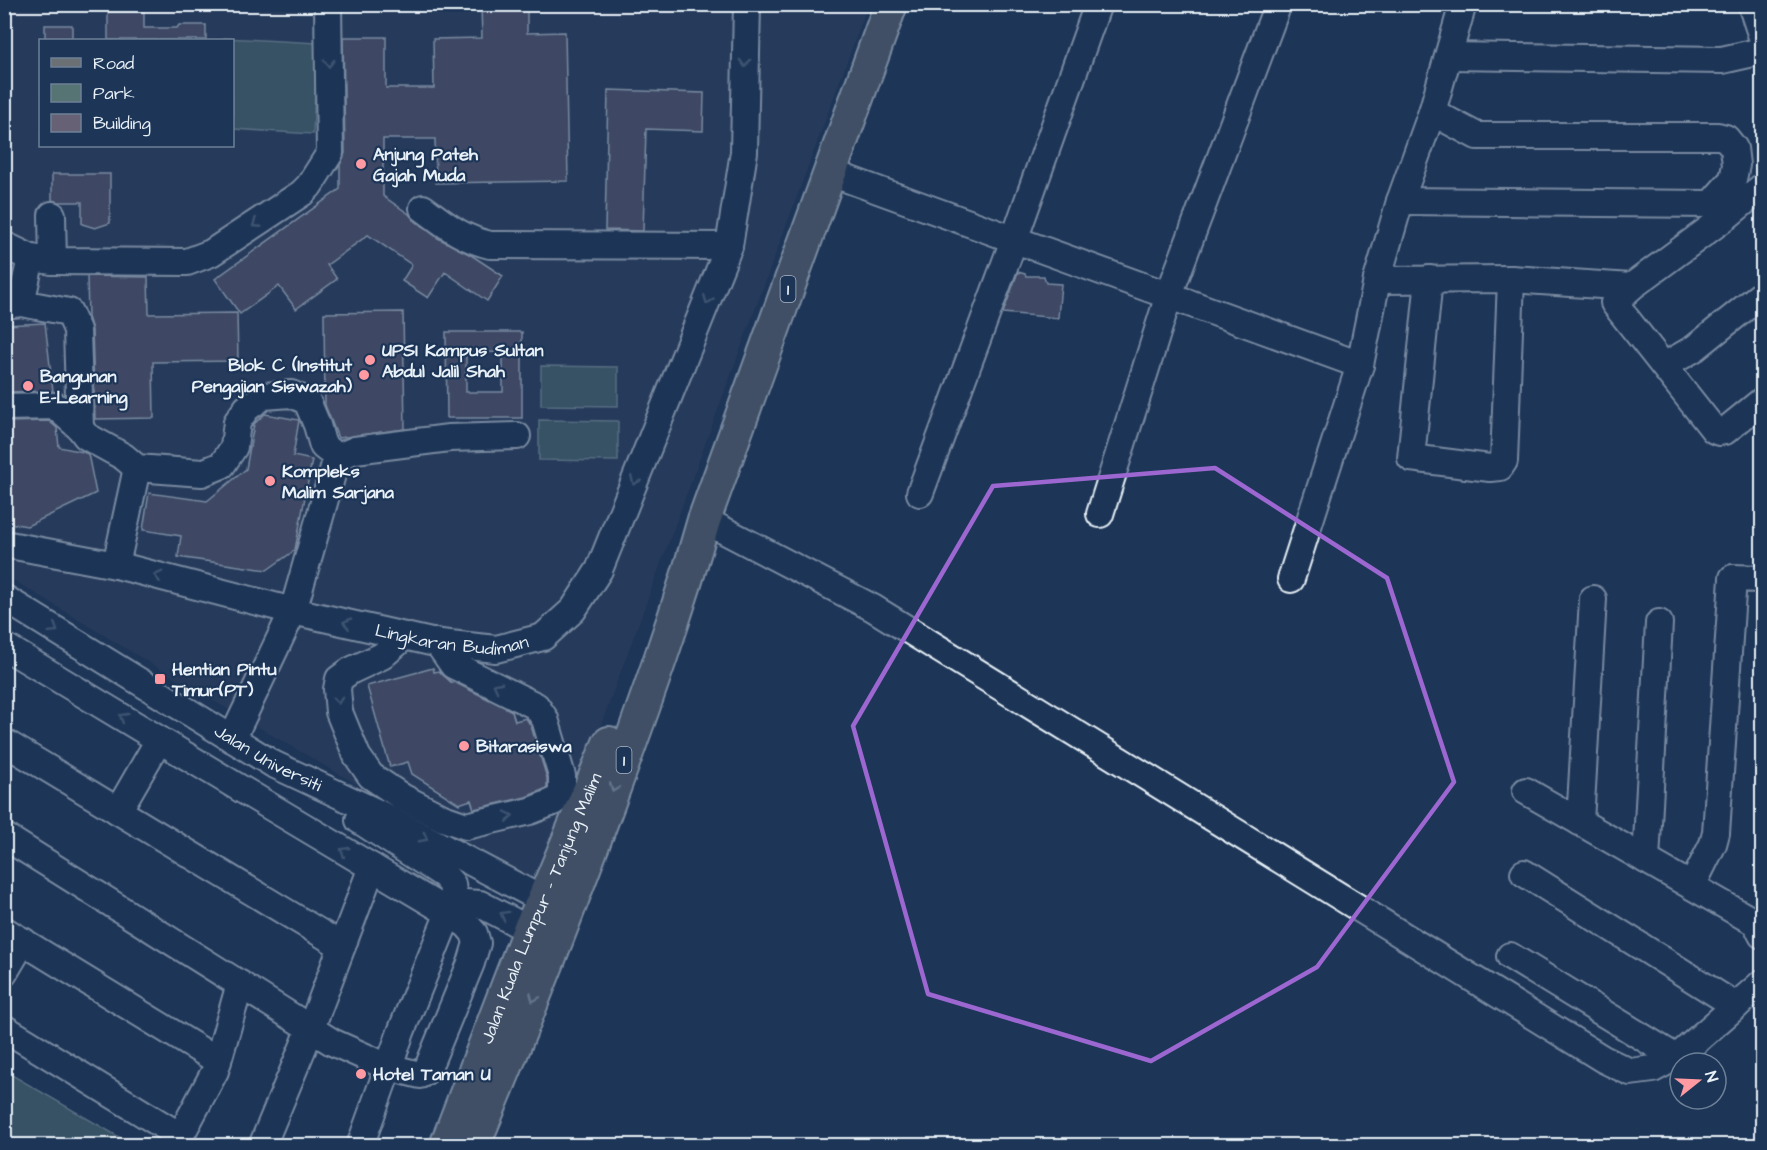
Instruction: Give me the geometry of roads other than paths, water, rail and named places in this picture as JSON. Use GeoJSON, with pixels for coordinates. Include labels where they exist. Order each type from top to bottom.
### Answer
{"type":"FeatureCollection","features":[{"type":"Feature","properties":{"kind":"main road","name":"Jalan Kuala Lumpur - Tanjung Malim"},"geometry":{"type":"LineString","coordinates":[[446,1146],[555,907],[645,656],[689,575],[704,520],[891,4]]}},
{"type":"Feature","properties":{"kind":"main road","name":"Jalan Kuala Lumpur - Tanjung Malim"},"geometry":{"type":"LineString","coordinates":[[473,1146],[542,936]]}},
{"type":"Feature","properties":{"kind":"street"},"geometry":{"type":"LineString","coordinates":[[4,245],[42,260],[187,262],[211,253],[302,194],[330,153],[328,4]]}},
{"type":"Feature","properties":{"kind":"street","name":"Lingkaran Budiman"},"geometry":{"type":"LineString","coordinates":[[4,544],[116,565],[293,611],[436,642],[496,649],[543,637],[573,610],[599,570],[729,246],[744,152],[747,4]]}},
{"type":"Feature","properties":{"kind":"street"},"geometry":{"type":"LineString","coordinates":[[920,493],[1098,4]]}},
{"type":"Feature","properties":{"kind":"street"},"geometry":{"type":"LineString","coordinates":[[1100,514],[1169,296],[1278,4]]}},
{"type":"Feature","properties":{"kind":"street"},"geometry":{"type":"LineString","coordinates":[[1291,579],[1360,365],[1377,279],[1400,201],[1432,112],[1463,4]]}},
{"type":"Feature","properties":{"kind":"street"},"geometry":{"type":"LineString","coordinates":[[1751,4],[1762,37]]}},
{"type":"Feature","properties":{"kind":"street"},"geometry":{"type":"LineString","coordinates":[[1449,56],[1722,60],[1762,51]]}},
{"type":"Feature","properties":{"kind":"street"},"geometry":{"type":"LineString","coordinates":[[1432,112],[1477,136],[1718,135],[1726,138],[1734,148],[1736,165],[1733,179],[1719,210]]}},
{"type":"Feature","properties":{"kind":"street"},"geometry":{"type":"LineString","coordinates":[[831,173],[1360,365]]}},
{"type":"Feature","properties":{"kind":"street"},"geometry":{"type":"LineString","coordinates":[[1762,187],[1719,210],[1614,303],[1713,430],[1725,431],[1762,401]]}},
{"type":"Feature","properties":{"kind":"street"},"geometry":{"type":"LineString","coordinates":[[1400,201],[1719,210]]}},
{"type":"Feature","properties":{"kind":"street"},"geometry":{"type":"LineString","coordinates":[[423,208],[456,232],[490,245],[729,246]]}},
{"type":"Feature","properties":{"kind":"street"},"geometry":{"type":"LineString","coordinates":[[52,214],[42,260],[13,304],[69,312],[77,330],[80,428]]}},
{"type":"Feature","properties":{"kind":"street"},"geometry":{"type":"LineString","coordinates":[[1377,279],[1511,279],[1631,287]]}},
{"type":"Feature","properties":{"kind":"street"},"geometry":{"type":"LineString","coordinates":[[1429,279],[1411,458],[1490,468],[1500,467],[1504,461],[1511,279]]}},
{"type":"Feature","properties":{"kind":"street"},"geometry":{"type":"LineString","coordinates":[[1664,366],[1695,348],[1762,294]]}},
{"type":"Feature","properties":{"kind":"street"},"geometry":{"type":"LineString","coordinates":[[4,407],[55,406],[86,436],[124,457],[137,468],[201,473],[222,465],[234,447],[237,422],[247,408],[264,396],[291,394],[307,401],[323,446],[336,457]]}},
{"type":"Feature","properties":{"kind":"street"},"geometry":{"type":"LineString","coordinates":[[336,457],[355,450],[449,438],[517,436]]}},
{"type":"Feature","properties":{"kind":"street"},"geometry":{"type":"LineString","coordinates":[[232,739],[293,611],[336,457]]}},
{"type":"Feature","properties":{"kind":"street"},"geometry":{"type":"LineString","coordinates":[[116,565],[137,468]]}},
{"type":"Feature","properties":{"kind":"street"},"geometry":{"type":"LineString","coordinates":[[704,520],[873,608],[1603,1059],[1630,1072],[1653,1069],[1668,1061]]}},
{"type":"Feature","properties":{"kind":"street"},"geometry":{"type":"LineString","coordinates":[[1692,886],[1713,844],[1716,833],[1733,578],[1762,579]]}},
{"type":"Feature","properties":{"kind":"street","name":"Jalan Universiti"},"geometry":{"type":"LineString","coordinates":[[4,598],[273,764],[378,813],[555,907]]}},
{"type":"Feature","properties":{"kind":"street"},"geometry":{"type":"LineString","coordinates":[[1580,822],[1593,599]]}},
{"type":"Feature","properties":{"kind":"street"},"geometry":{"type":"LineString","coordinates":[[1647,860],[1659,623]]}},
{"type":"Feature","properties":{"kind":"street"},"geometry":{"type":"LineString","coordinates":[[405,636],[382,656],[350,671],[339,679],[337,689],[339,712],[357,756],[371,776],[402,797],[443,818],[466,826],[530,812],[553,802],[562,795],[562,776],[545,719],[536,706],[453,665],[436,642]]}},
{"type":"Feature","properties":{"kind":"street"},"geometry":{"type":"LineString","coordinates":[[4,646],[449,912],[467,925],[474,933],[477,943],[427,1070],[420,1075],[388,1067],[332,1042],[4,836]]}},
{"type":"Feature","properties":{"kind":"street"},"geometry":{"type":"LineString","coordinates":[[118,811],[159,740]]}},
{"type":"Feature","properties":{"kind":"street"},"geometry":{"type":"LineString","coordinates":[[4,742],[342,946]]}},
{"type":"Feature","properties":{"kind":"street"},"geometry":{"type":"LineString","coordinates":[[273,764],[444,875],[452,884],[454,900],[388,1067],[360,1146]]}},
{"type":"Feature","properties":{"kind":"street"},"geometry":{"type":"LineString","coordinates":[[1526,791],[1756,923],[1762,935]]}},
{"type":"Feature","properties":{"kind":"street"},"geometry":{"type":"LineString","coordinates":[[390,820],[402,797]]}},
{"type":"Feature","properties":{"kind":"street"},"geometry":{"type":"LineString","coordinates":[[262,1146],[311,1028],[372,867]]}},
{"type":"Feature","properties":{"kind":"street"},"geometry":{"type":"LineString","coordinates":[[1524,873],[1736,1006]]}},
{"type":"Feature","properties":{"kind":"street"},"geometry":{"type":"LineString","coordinates":[[449,912],[465,903],[480,904],[542,936]]}},
{"type":"Feature","properties":{"kind":"street"},"geometry":{"type":"LineString","coordinates":[[4,973],[14,936],[218,1061]]}},
{"type":"Feature","properties":{"kind":"street"},"geometry":{"type":"LineString","coordinates":[[1510,956],[1668,1053]]}},
{"type":"Feature","properties":{"kind":"street"},"geometry":{"type":"LineString","coordinates":[[1684,1051],[1762,983]]}},
{"type":"Feature","properties":{"kind":"street"},"geometry":{"type":"LineString","coordinates":[[4,1028],[178,1141],[215,1071],[240,984]]}},
{"type":"Feature","properties":{"kind":"place","name":"Anjung Pateh Gajah Muda"},"geometry":{"type":"Point","coordinates":[361,164]}},
{"type":"Feature","properties":{"kind":"place","name":"UPSI Kampus Sultan Abdul Jalil Shah"},"geometry":{"type":"Point","coordinates":[370,360]}},
{"type":"Feature","properties":{"kind":"place","name":"Blok C (Institut Pengajian Siswazah)"},"geometry":{"type":"Point","coordinates":[364,375]}},
{"type":"Feature","properties":{"kind":"place","name":"Bangunan E-Learning"},"geometry":{"type":"Point","coordinates":[28,386]}},
{"type":"Feature","properties":{"kind":"place","name":"Kompleks Malim Sarjana"},"geometry":{"type":"Point","coordinates":[270,481]}},
{"type":"Feature","properties":{"kind":"place","name":"Hentian Pintu Timur(PT)"},"geometry":{"type":"Point","coordinates":[160,679]}},
{"type":"Feature","properties":{"kind":"place","name":"Bitarasiswa"},"geometry":{"type":"Point","coordinates":[464,746]}},
{"type":"Feature","properties":{"kind":"place","name":"Hotel Taman U"},"geometry":{"type":"Point","coordinates":[361,1074]}}]}
